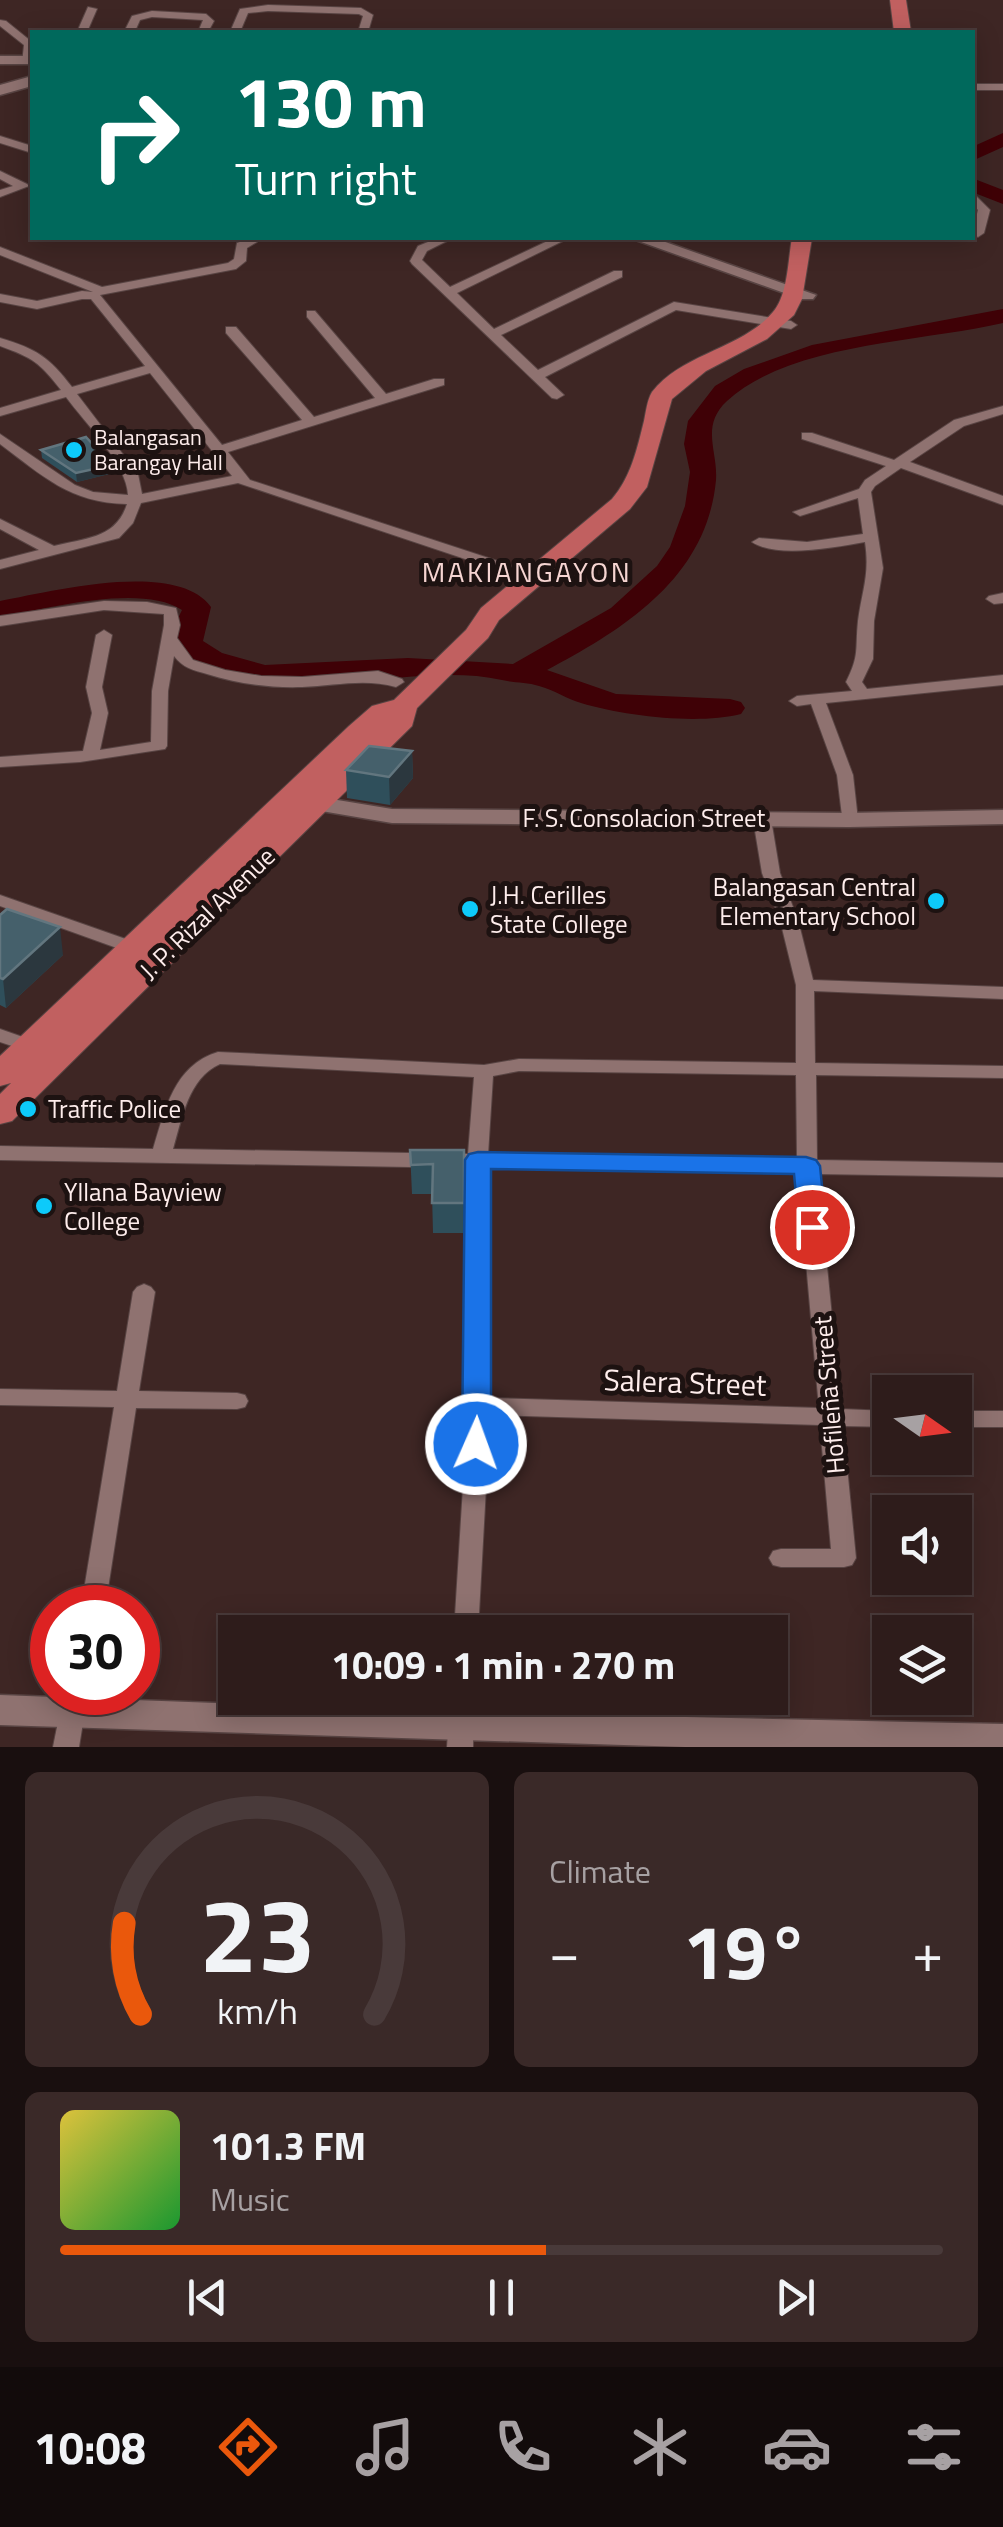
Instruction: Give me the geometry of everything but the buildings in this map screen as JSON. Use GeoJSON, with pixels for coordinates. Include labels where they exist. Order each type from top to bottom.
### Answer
{"type":"FeatureCollection","features":[{"type":"Feature","properties":{"kind":"main road"},"geometry":{"type":"LineString","coordinates":[[898,0],[903,30]]}},
{"type":"Feature","properties":{"kind":"main road"},"geometry":{"type":"LineString","coordinates":[[1,61],[29,60]]}},
{"type":"Feature","properties":{"kind":"main road"},"geometry":{"type":"LineString","coordinates":[[0,90],[30,82]]}},
{"type":"Feature","properties":{"kind":"main road"},"geometry":{"type":"LineString","coordinates":[[645,240],[800,293]]}},
{"type":"Feature","properties":{"kind":"main road"},"geometry":{"type":"LineString","coordinates":[[800,293],[802,240]]}},
{"type":"Feature","properties":{"kind":"main road"},"geometry":{"type":"LineString","coordinates":[[784,323],[800,293],[814,240]]}},
{"type":"Feature","properties":{"kind":"main road","name":"J. P. Rizal Avenue"},"geometry":{"type":"LineString","coordinates":[[0,1075],[134,948],[402,720],[408,691],[471,640],[500,627],[539,580],[660,477],[674,415],[690,388],[784,323]]}},
{"type":"Feature","properties":{"kind":"main road","name":"J. P. Rizal Avenue"},"geometry":{"type":"LineString","coordinates":[[0,1113],[302,802]]}},
{"type":"Feature","properties":{"kind":"main road","name":"F. S. Consolacion Street"},"geometry":{"type":"LineString","coordinates":[[302,802],[392,816],[849,820],[1003,817]]}},
{"type":"Feature","properties":{"kind":"main road"},"geometry":{"type":"LineString","coordinates":[[0,1710],[30,1707]]}},
{"type":"Feature","properties":{"kind":"main road"},"geometry":{"type":"LineString","coordinates":[[160,1707],[861,1741],[1003,1739]]}},
{"type":"Feature","properties":{"kind":"street"},"geometry":{"type":"LineString","coordinates":[[235,30],[244,12],[268,8],[361,11],[368,15],[364,30]]}},
{"type":"Feature","properties":{"kind":"street"},"geometry":{"type":"LineString","coordinates":[[83,30],[92,9]]}},
{"type":"Feature","properties":{"kind":"street"},"geometry":{"type":"LineString","coordinates":[[133,30],[136,18],[152,14],[206,16],[209,21],[204,30]]}},
{"type":"Feature","properties":{"kind":"street"},"geometry":{"type":"LineString","coordinates":[[2,22],[29,44],[29,60]]}},
{"type":"Feature","properties":{"kind":"street"},"geometry":{"type":"LineString","coordinates":[[975,88],[1003,87]]}},
{"type":"Feature","properties":{"kind":"street"},"geometry":{"type":"LineString","coordinates":[[0,138],[30,149]]}},
{"type":"Feature","properties":{"kind":"street"},"geometry":{"type":"LineString","coordinates":[[0,174],[24,183],[0,194]]}},
{"type":"Feature","properties":{"kind":"street"},"geometry":{"type":"LineString","coordinates":[[975,199],[984,210],[978,233]]}},
{"type":"Feature","properties":{"kind":"street"},"geometry":{"type":"LineString","coordinates":[[442,240],[422,249],[415,258],[557,395]]}},
{"type":"Feature","properties":{"kind":"street"},"geometry":{"type":"LineString","coordinates":[[449,292],[559,240]]}},
{"type":"Feature","properties":{"kind":"street"},"geometry":{"type":"LineString","coordinates":[[0,298],[37,304],[232,266],[240,261],[241,246],[251,242]]}},
{"type":"Feature","properties":{"kind":"street"},"geometry":{"type":"LineString","coordinates":[[0,251],[98,294],[239,479]]}},
{"type":"Feature","properties":{"kind":"street"},"geometry":{"type":"LineString","coordinates":[[491,335],[618,274]]}},
{"type":"Feature","properties":{"kind":"street"},"geometry":{"type":"LineString","coordinates":[[537,376],[674,306],[784,323]]}},
{"type":"Feature","properties":{"kind":"street"},"geometry":{"type":"LineString","coordinates":[[311,314],[384,400]]}},
{"type":"Feature","properties":{"kind":"street"},"geometry":{"type":"LineString","coordinates":[[231,330],[312,423]]}},
{"type":"Feature","properties":{"kind":"street"},"geometry":{"type":"LineString","coordinates":[[0,342],[42,358],[133,476],[136,500],[127,522],[114,535],[0,566]]}},
{"type":"Feature","properties":{"kind":"street"},"geometry":{"type":"LineString","coordinates":[[0,412],[153,368]]}},
{"type":"Feature","properties":{"kind":"street"},"geometry":{"type":"LineString","coordinates":[[218,450],[439,382]]}},
{"type":"Feature","properties":{"kind":"street"},"geometry":{"type":"LineString","coordinates":[[800,512],[864,492],[959,423],[1003,410]]}},
{"type":"Feature","properties":{"kind":"street"},"geometry":{"type":"LineString","coordinates":[[807,436],[1003,501]]}},
{"type":"Feature","properties":{"kind":"street"},"geometry":{"type":"LineString","coordinates":[[0,438],[70,488],[97,498],[136,500],[239,479],[539,580]]}},
{"type":"Feature","properties":{"kind":"street"},"geometry":{"type":"LineString","coordinates":[[864,492],[876,568],[866,621],[865,659],[854,682],[864,694]]}},
{"type":"Feature","properties":{"kind":"street"},"geometry":{"type":"LineString","coordinates":[[0,523],[51,552]]}},
{"type":"Feature","properties":{"kind":"street"},"geometry":{"type":"LineString","coordinates":[[759,542],[807,546],[872,537]]}},
{"type":"Feature","properties":{"kind":"street"},"geometry":{"type":"LineString","coordinates":[[0,621],[65,607],[139,604],[171,611],[172,625],[160,691],[160,745],[91,753],[72,760],[0,762]]}},
{"type":"Feature","properties":{"kind":"street"},"geometry":{"type":"LineString","coordinates":[[91,753],[100,712],[95,675],[104,635]]}},
{"type":"Feature","properties":{"kind":"street"},"geometry":{"type":"LineString","coordinates":[[168,636],[187,664],[222,674],[288,682],[378,676],[408,691]]}},
{"type":"Feature","properties":{"kind":"street"},"geometry":{"type":"LineString","coordinates":[[796,701],[1003,680]]}},
{"type":"Feature","properties":{"kind":"street"},"geometry":{"type":"LineString","coordinates":[[817,700],[845,775],[849,820]]}},
{"type":"Feature","properties":{"kind":"street","name":"Hofileña Street"},"geometry":{"type":"LineString","coordinates":[[762,819],[770,873],[789,920],[806,986],[806,1166],[844,1558],[781,1558]]}},
{"type":"Feature","properties":{"kind":"street"},"geometry":{"type":"LineString","coordinates":[[0,900],[134,948]]}},
{"type":"Feature","properties":{"kind":"street"},"geometry":{"type":"LineString","coordinates":[[806,986],[1003,994]]}},
{"type":"Feature","properties":{"kind":"street"},"geometry":{"type":"LineString","coordinates":[[0,1034],[30,1046]]}},
{"type":"Feature","properties":{"kind":"street"},"geometry":{"type":"LineString","coordinates":[[161,1155],[184,1089],[192,1074],[208,1060],[232,1058],[484,1072],[519,1065],[1003,1072]]}},
{"type":"Feature","properties":{"kind":"street"},"geometry":{"type":"LineString","coordinates":[[467,1615],[478,1406],[478,1160],[484,1072]]}},
{"type":"Feature","properties":{"kind":"street"},"geometry":{"type":"LineString","coordinates":[[0,1153],[1003,1170]]}},
{"type":"Feature","properties":{"kind":"street"},"geometry":{"type":"LineString","coordinates":[[97,1585],[144,1292]]}},
{"type":"Feature","properties":{"kind":"street"},"geometry":{"type":"LineString","coordinates":[[0,1397],[237,1401]]}},
{"type":"Feature","properties":{"kind":"street","name":"Salera Street"},"geometry":{"type":"LineString","coordinates":[[478,1406],[872,1418]]}},
{"type":"Feature","properties":{"kind":"street"},"geometry":{"type":"LineString","coordinates":[[972,1419],[1003,1420]]}},
{"type":"Feature","properties":{"kind":"street"},"geometry":{"type":"LineString","coordinates":[[66,1747],[72,1715]]}},
{"type":"Feature","properties":{"kind":"waterway"},"geometry":{"type":"LineString","coordinates":[[975,153],[1003,139]]}},
{"type":"Feature","properties":{"kind":"waterway"},"geometry":{"type":"LineString","coordinates":[[975,185],[1003,198]]}},
{"type":"Feature","properties":{"kind":"waterway"},"geometry":{"type":"LineString","coordinates":[[518,673],[621,614],[667,572],[684,547],[698,506],[703,472],[697,444],[701,421],[724,391],[785,360],[821,350],[1003,316]]}},
{"type":"Feature","properties":{"kind":"waterway"},"geometry":{"type":"LineString","coordinates":[[0,609],[103,592],[159,592],[181,597],[197,607],[189,626],[188,644],[212,660],[238,669],[294,675],[408,667],[518,673]]}},
{"type":"Feature","properties":{"kind":"waterway"},"geometry":{"type":"LineString","coordinates":[[514,675],[518,673]]}},
{"type":"Feature","properties":{"kind":"waterway"},"geometry":{"type":"LineString","coordinates":[[518,673],[549,679],[579,693],[616,703],[730,708]]}},
{"type":"Feature","properties":{"kind":"place","name":"Balangasan Barangay Hall"},"geometry":{"type":"Point","coordinates":[74,450]}},
{"type":"Feature","properties":{"kind":"place","name":"Balangasan Central Elementary School"},"geometry":{"type":"Point","coordinates":[936,901]}},
{"type":"Feature","properties":{"kind":"place","name":"J.H. Cerilles State College"},"geometry":{"type":"Point","coordinates":[470,909]}},
{"type":"Feature","properties":{"kind":"place","name":"Traffic Police"},"geometry":{"type":"Point","coordinates":[28,1109]}},
{"type":"Feature","properties":{"kind":"place","name":"Yllana Bayview College"},"geometry":{"type":"Point","coordinates":[44,1206]}},
{"type":"Feature","properties":{"kind":"district","name":"MAKIANGAYON"},"geometry":{"type":"Point","coordinates":[527,572]}},
{"type":"Feature","properties":{"kind":"route"},"geometry":{"type":"LineString","coordinates":[[476,1444],[478,1160],[806,1166],[812,1227]]}}]}
